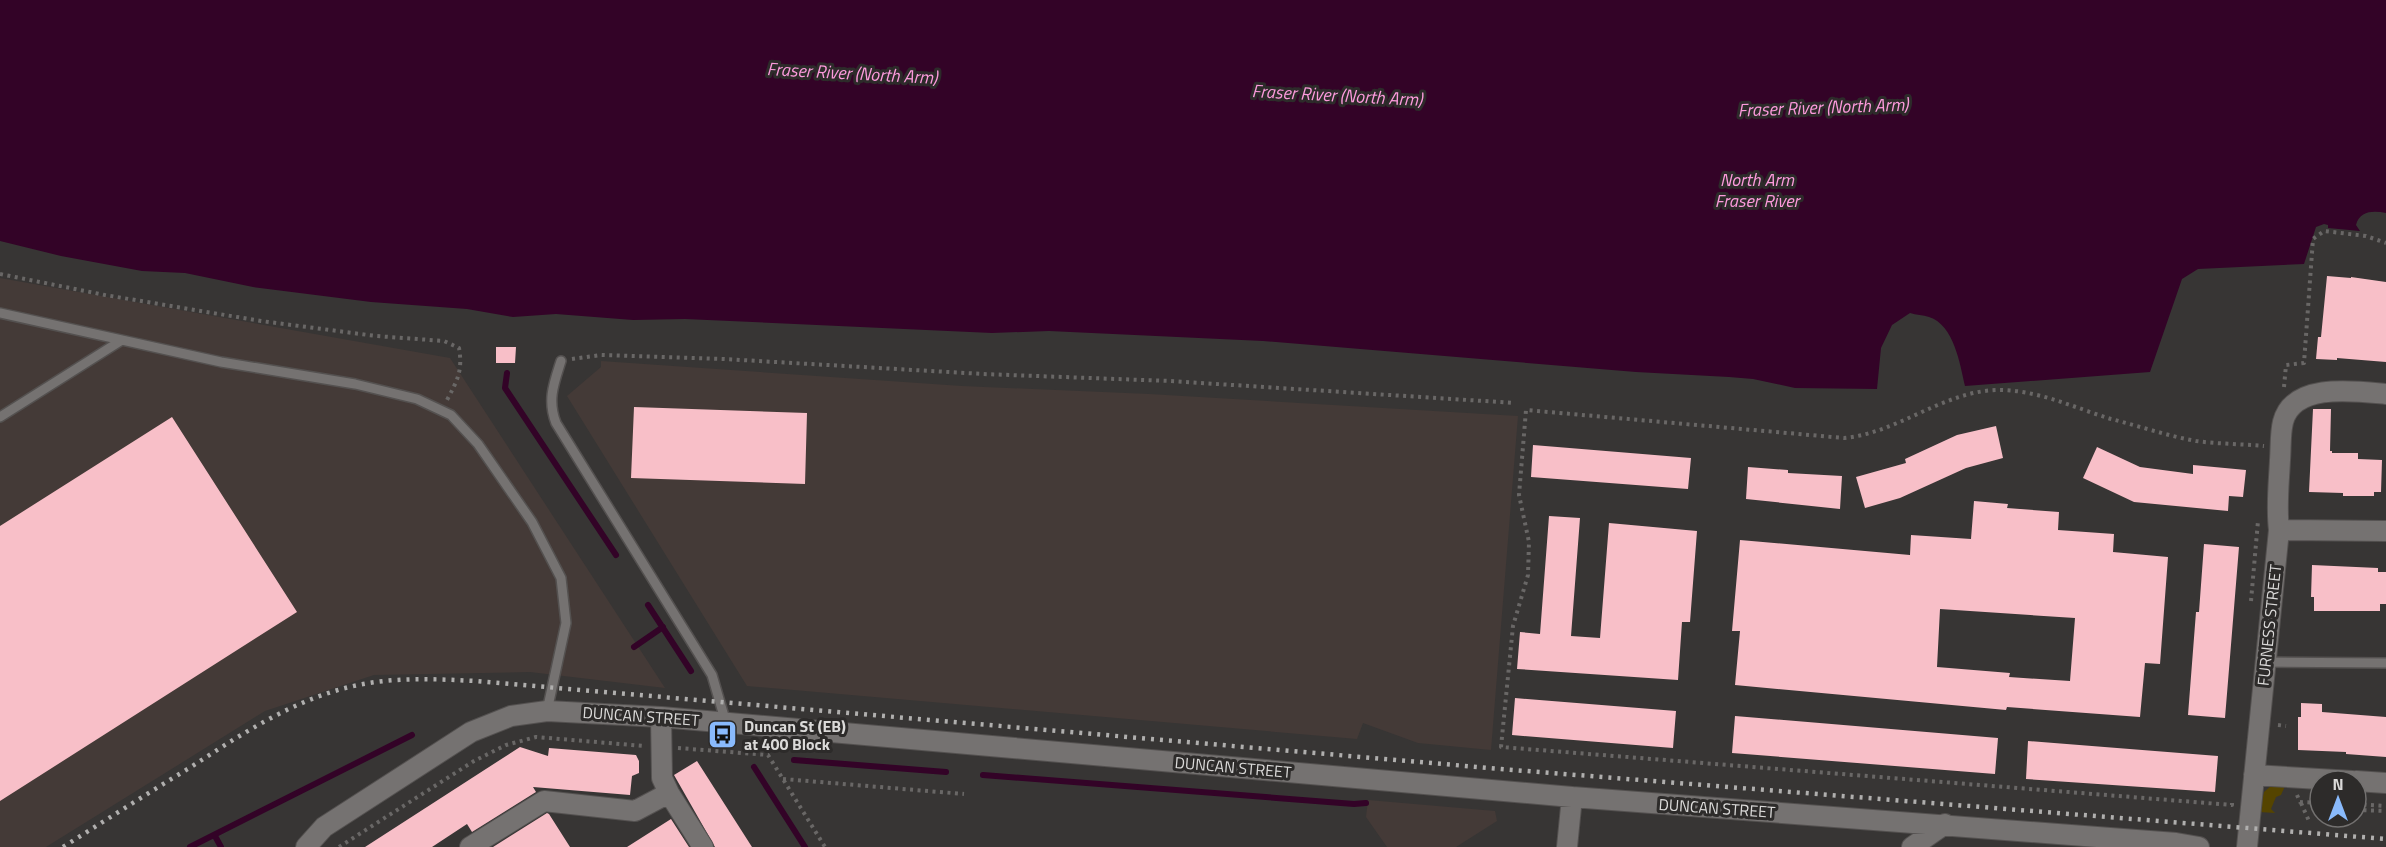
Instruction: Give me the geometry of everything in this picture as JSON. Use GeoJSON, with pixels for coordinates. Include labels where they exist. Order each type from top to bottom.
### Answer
{"type":"FeatureCollection","features":[{"type":"Feature","properties":{"kind":"street"},"geometry":{"type":"LineString","coordinates":[[2288,397],[2329,391],[2386,394]]}},
{"type":"Feature","properties":{"kind":"street","name":"FURNESS STREET"},"geometry":{"type":"LineString","coordinates":[[2247,847],[2279,530],[2277,511],[2282,429],[2288,397]]}},
{"type":"Feature","properties":{"kind":"street"},"geometry":{"type":"LineString","coordinates":[[2279,530],[2386,531]]}},
{"type":"Feature","properties":{"kind":"street","name":"DUNCAN STREET"},"geometry":{"type":"LineString","coordinates":[[306,847],[324,827],[471,732],[511,716],[547,711],[662,717],[1572,797],[1945,824],[2164,842],[2199,847]]}},
{"type":"Feature","properties":{"kind":"street"},"geometry":{"type":"LineString","coordinates":[[662,717],[662,778],[703,847]]}},
{"type":"Feature","properties":{"kind":"street"},"geometry":{"type":"LineString","coordinates":[[2254,775],[2308,778]]}},
{"type":"Feature","properties":{"kind":"street"},"geometry":{"type":"LineString","coordinates":[[2368,782],[2386,783]]}},
{"type":"Feature","properties":{"kind":"street"},"geometry":{"type":"LineString","coordinates":[[470,847],[544,801],[635,811],[669,793]]}},
{"type":"Feature","properties":{"kind":"street"},"geometry":{"type":"LineString","coordinates":[[1567,847],[1572,797]]}},
{"type":"Feature","properties":{"kind":"street"},"geometry":{"type":"LineString","coordinates":[[1912,847],[1945,824]]}},
{"type":"Feature","properties":{"kind":"lane"},"geometry":{"type":"LineString","coordinates":[[0,313],[221,362],[355,384],[417,399],[451,415],[478,444],[532,522],[561,578],[566,623],[547,711]]}},
{"type":"Feature","properties":{"kind":"lane"},"geometry":{"type":"LineString","coordinates":[[0,417],[122,340]]}},
{"type":"Feature","properties":{"kind":"lane"},"geometry":{"type":"LineString","coordinates":[[561,361],[551,391],[552,412],[556,423],[712,675],[726,723]]}},
{"type":"Feature","properties":{"kind":"lane"},"geometry":{"type":"LineString","coordinates":[[2265,662],[2386,663]]}},
{"type":"Feature","properties":{"kind":"path"},"geometry":{"type":"LineString","coordinates":[[2288,397],[2286,365],[2304,363],[2313,239],[2324,231],[2366,236],[2386,243]]}},
{"type":"Feature","properties":{"kind":"path"},"geometry":{"type":"LineString","coordinates":[[0,274],[105,295],[261,321],[376,336],[444,341],[459,348],[462,364],[458,381],[442,411]]}},
{"type":"Feature","properties":{"kind":"path"},"geometry":{"type":"LineString","coordinates":[[561,361],[601,355],[724,360],[982,374],[1170,381],[1515,403]]}},
{"type":"Feature","properties":{"kind":"path"},"geometry":{"type":"LineString","coordinates":[[2233,795],[2232,805],[1501,747],[1513,626],[1528,575],[1529,542],[1519,495],[1526,410],[1844,438],[1883,430],[1959,398],[1996,390],[2028,393],[2195,441],[2265,446]]}},
{"type":"Feature","properties":{"kind":"path"},"geometry":{"type":"LineString","coordinates":[[339,847],[474,761],[506,745],[536,737],[768,755],[825,847]]}},
{"type":"Feature","properties":{"kind":"path"},"geometry":{"type":"LineString","coordinates":[[783,779],[964,794]]}},
{"type":"Feature","properties":{"kind":"path"},"geometry":{"type":"LineString","coordinates":[[2300,802],[2308,819]]}},
{"type":"Feature","properties":{"kind":"path"},"geometry":{"type":"LineString","coordinates":[[2368,805],[2386,806]]}},
{"type":"Feature","properties":{"kind":"path"},"geometry":{"type":"LineString","coordinates":[[2368,811],[2386,812]]}},
{"type":"Feature","properties":{"kind":"shaded area"},"geometry":{"type":"Polygon","coordinates":[[[0,278],[450,358],[665,688],[530,672],[374,675],[265,711],[46,847],[0,847],[0,278]]]}},
{"type":"Feature","properties":{"kind":"shaded area"},"geometry":{"type":"Polygon","coordinates":[[[601,361],[962,386],[1149,394],[1518,416],[1491,750],[1418,743],[1363,723],[1357,739],[747,686],[567,396],[601,367],[601,361]]]}},
{"type":"Feature","properties":{"kind":"shaded area"},"geometry":{"type":"Polygon","coordinates":[[[2272,785],[2285,786],[2281,795],[2276,797],[2271,809],[2275,813],[2259,812],[2264,792],[2272,785]]]}},
{"type":"Feature","properties":{"kind":"shaded area"},"geometry":{"type":"Polygon","coordinates":[[[1368,800],[1495,811],[1497,821],[1456,847],[1387,847],[1366,817],[1368,800]]]}},
{"type":"Feature","properties":{"kind":"water","name":"North Arm Fraser River"},"geometry":{"type":"Polygon","coordinates":[[[0,0],[2386,0],[2386,213],[2364,214],[2356,225],[2360,231],[2328,228],[2328,225],[2324,224],[2316,227],[2304,264],[2198,269],[2182,279],[2150,372],[1965,386],[1954,346],[1944,328],[1938,321],[1929,317],[1910,313],[1892,325],[1881,348],[1877,389],[1795,388],[1753,379],[1636,372],[1263,341],[1049,331],[992,333],[685,319],[633,320],[556,314],[513,317],[467,309],[371,302],[253,287],[185,273],[142,271],[61,256],[0,241],[0,0]]]}},
{"type":"Feature","properties":{"kind":"building"},"geometry":{"type":"Polygon","coordinates":[[[2327,276],[2386,282],[2386,362],[2337,358],[2337,360],[2316,359],[2318,337],[2321,337],[2327,276]]]}},
{"type":"Feature","properties":{"kind":"building"},"geometry":{"type":"Polygon","coordinates":[[[496,347],[516,347],[515,363],[496,363],[496,347]]]}},
{"type":"Feature","properties":{"kind":"building"},"geometry":{"type":"Polygon","coordinates":[[[634,407],[807,413],[805,484],[631,478],[634,407]]]}},
{"type":"Feature","properties":{"kind":"building"},"geometry":{"type":"Polygon","coordinates":[[[2313,409],[2331,409],[2330,451],[2332,453],[2358,453],[2358,459],[2382,460],[2381,492],[2374,492],[2374,496],[2343,496],[2343,493],[2309,492],[2313,409]]]}},
{"type":"Feature","properties":{"kind":"building"},"geometry":{"type":"Polygon","coordinates":[[[172,417],[297,612],[0,801],[0,526],[172,417]]]}},
{"type":"Feature","properties":{"kind":"building"},"geometry":{"type":"Polygon","coordinates":[[[1996,426],[2003,458],[1966,468],[1900,498],[1865,508],[1856,477],[1906,463],[1905,459],[1957,435],[1996,426]]]}},
{"type":"Feature","properties":{"kind":"building"},"geometry":{"type":"Polygon","coordinates":[[[1533,445],[1691,458],[1688,489],[1531,477],[1533,445]]]}},
{"type":"Feature","properties":{"kind":"building"},"geometry":{"type":"Polygon","coordinates":[[[2097,447],[2140,467],[2193,474],[2193,465],[2246,470],[2243,497],[2229,496],[2228,511],[2134,502],[2083,478],[2097,447]]]}},
{"type":"Feature","properties":{"kind":"building"},"geometry":{"type":"Polygon","coordinates":[[[1748,467],[1788,470],[1788,473],[1842,476],[1840,509],[1746,499],[1748,467]]]}},
{"type":"Feature","properties":{"kind":"building"},"geometry":{"type":"Polygon","coordinates":[[[1974,501],[2008,504],[2007,508],[2059,512],[2058,530],[2114,534],[2113,552],[2168,557],[2160,664],[2145,663],[2140,717],[2007,707],[2006,710],[1735,685],[1740,631],[1732,631],[1740,540],[1910,555],[1911,535],[1971,539],[1974,501]],[[1940,609],[1937,667],[2010,673],[2009,677],[2070,681],[2075,618],[1940,609]]]}},
{"type":"Feature","properties":{"kind":"building"},"geometry":{"type":"Polygon","coordinates":[[[1549,516],[1580,518],[1571,636],[1600,638],[1609,523],[1697,531],[1690,622],[1682,622],[1678,680],[1517,669],[1520,632],[1540,634],[1549,516]]]}},
{"type":"Feature","properties":{"kind":"building"},"geometry":{"type":"Polygon","coordinates":[[[2204,544],[2239,547],[2225,718],[2188,715],[2204,544]]]}},
{"type":"Feature","properties":{"kind":"building"},"geometry":{"type":"Polygon","coordinates":[[[2312,565],[2378,568],[2378,572],[2386,572],[2386,604],[2380,604],[2380,611],[2314,611],[2314,597],[2311,597],[2312,565]]]}},
{"type":"Feature","properties":{"kind":"building"},"geometry":{"type":"Polygon","coordinates":[[[1515,698],[1676,711],[1673,748],[1512,735],[1515,698]]]}},
{"type":"Feature","properties":{"kind":"building"},"geometry":{"type":"Polygon","coordinates":[[[2301,703],[2322,704],[2322,712],[2386,717],[2386,757],[2346,754],[2346,752],[2298,750],[2298,717],[2301,717],[2301,703]]]}},
{"type":"Feature","properties":{"kind":"building"},"geometry":{"type":"Polygon","coordinates":[[[1735,716],[1998,738],[1995,774],[1732,753],[1735,716]]]}},
{"type":"Feature","properties":{"kind":"building"},"geometry":{"type":"Polygon","coordinates":[[[2028,741],[2218,756],[2215,792],[2026,779],[2028,741]]]}},
{"type":"Feature","properties":{"kind":"building"},"geometry":{"type":"Polygon","coordinates":[[[520,747],[548,756],[549,748],[636,755],[639,761],[639,773],[632,776],[630,795],[533,787],[536,792],[472,832],[467,824],[432,847],[365,847],[520,747]]]}},
{"type":"Feature","properties":{"kind":"building"},"geometry":{"type":"Polygon","coordinates":[[[697,761],[752,847],[715,847],[674,775],[697,761]]]}},
{"type":"Feature","properties":{"kind":"building"},"geometry":{"type":"Polygon","coordinates":[[[547,813],[570,847],[493,847],[547,813]]]}},
{"type":"Feature","properties":{"kind":"building"},"geometry":{"type":"Polygon","coordinates":[[[671,819],[689,847],[627,847],[671,819]]]}},
{"type":"Feature","properties":{"kind":"waterway"},"geometry":{"type":"LineString","coordinates":[[507,373],[505,388],[616,555]]}},
{"type":"Feature","properties":{"kind":"waterway"},"geometry":{"type":"LineString","coordinates":[[648,605],[691,671]]}},
{"type":"Feature","properties":{"kind":"waterway"},"geometry":{"type":"LineString","coordinates":[[634,647],[663,627]]}},
{"type":"Feature","properties":{"kind":"waterway"},"geometry":{"type":"LineString","coordinates":[[190,847],[412,735]]}},
{"type":"Feature","properties":{"kind":"waterway"},"geometry":{"type":"LineString","coordinates":[[794,760],[946,772]]}},
{"type":"Feature","properties":{"kind":"waterway"},"geometry":{"type":"LineString","coordinates":[[754,767],[805,847]]}},
{"type":"Feature","properties":{"kind":"waterway"},"geometry":{"type":"LineString","coordinates":[[983,775],[1354,804],[1366,803]]}},
{"type":"Feature","properties":{"kind":"waterway"},"geometry":{"type":"LineString","coordinates":[[215,836],[221,847]]}},
{"type":"Feature","properties":{"kind":"railway"},"geometry":{"type":"LineString","coordinates":[[63,847],[230,742],[292,708],[335,691],[358,685],[417,679],[476,681],[1501,769],[2386,839]]}},
{"type":"Feature","properties":{"kind":"place","name":"Duncan St (EB) at 400 Block"},"geometry":{"type":"Point","coordinates":[723,735]}},
{"type":"Feature","properties":{"kind":"water label","name":"Fraser River (North Arm)"},"geometry":{"type":"Point","coordinates":[852,73]}},
{"type":"Feature","properties":{"kind":"water label","name":"Fraser River (North Arm)"},"geometry":{"type":"Point","coordinates":[1337,95]}},
{"type":"Feature","properties":{"kind":"water label","name":"Fraser River (North Arm)"},"geometry":{"type":"Point","coordinates":[1823,107]}}]}
